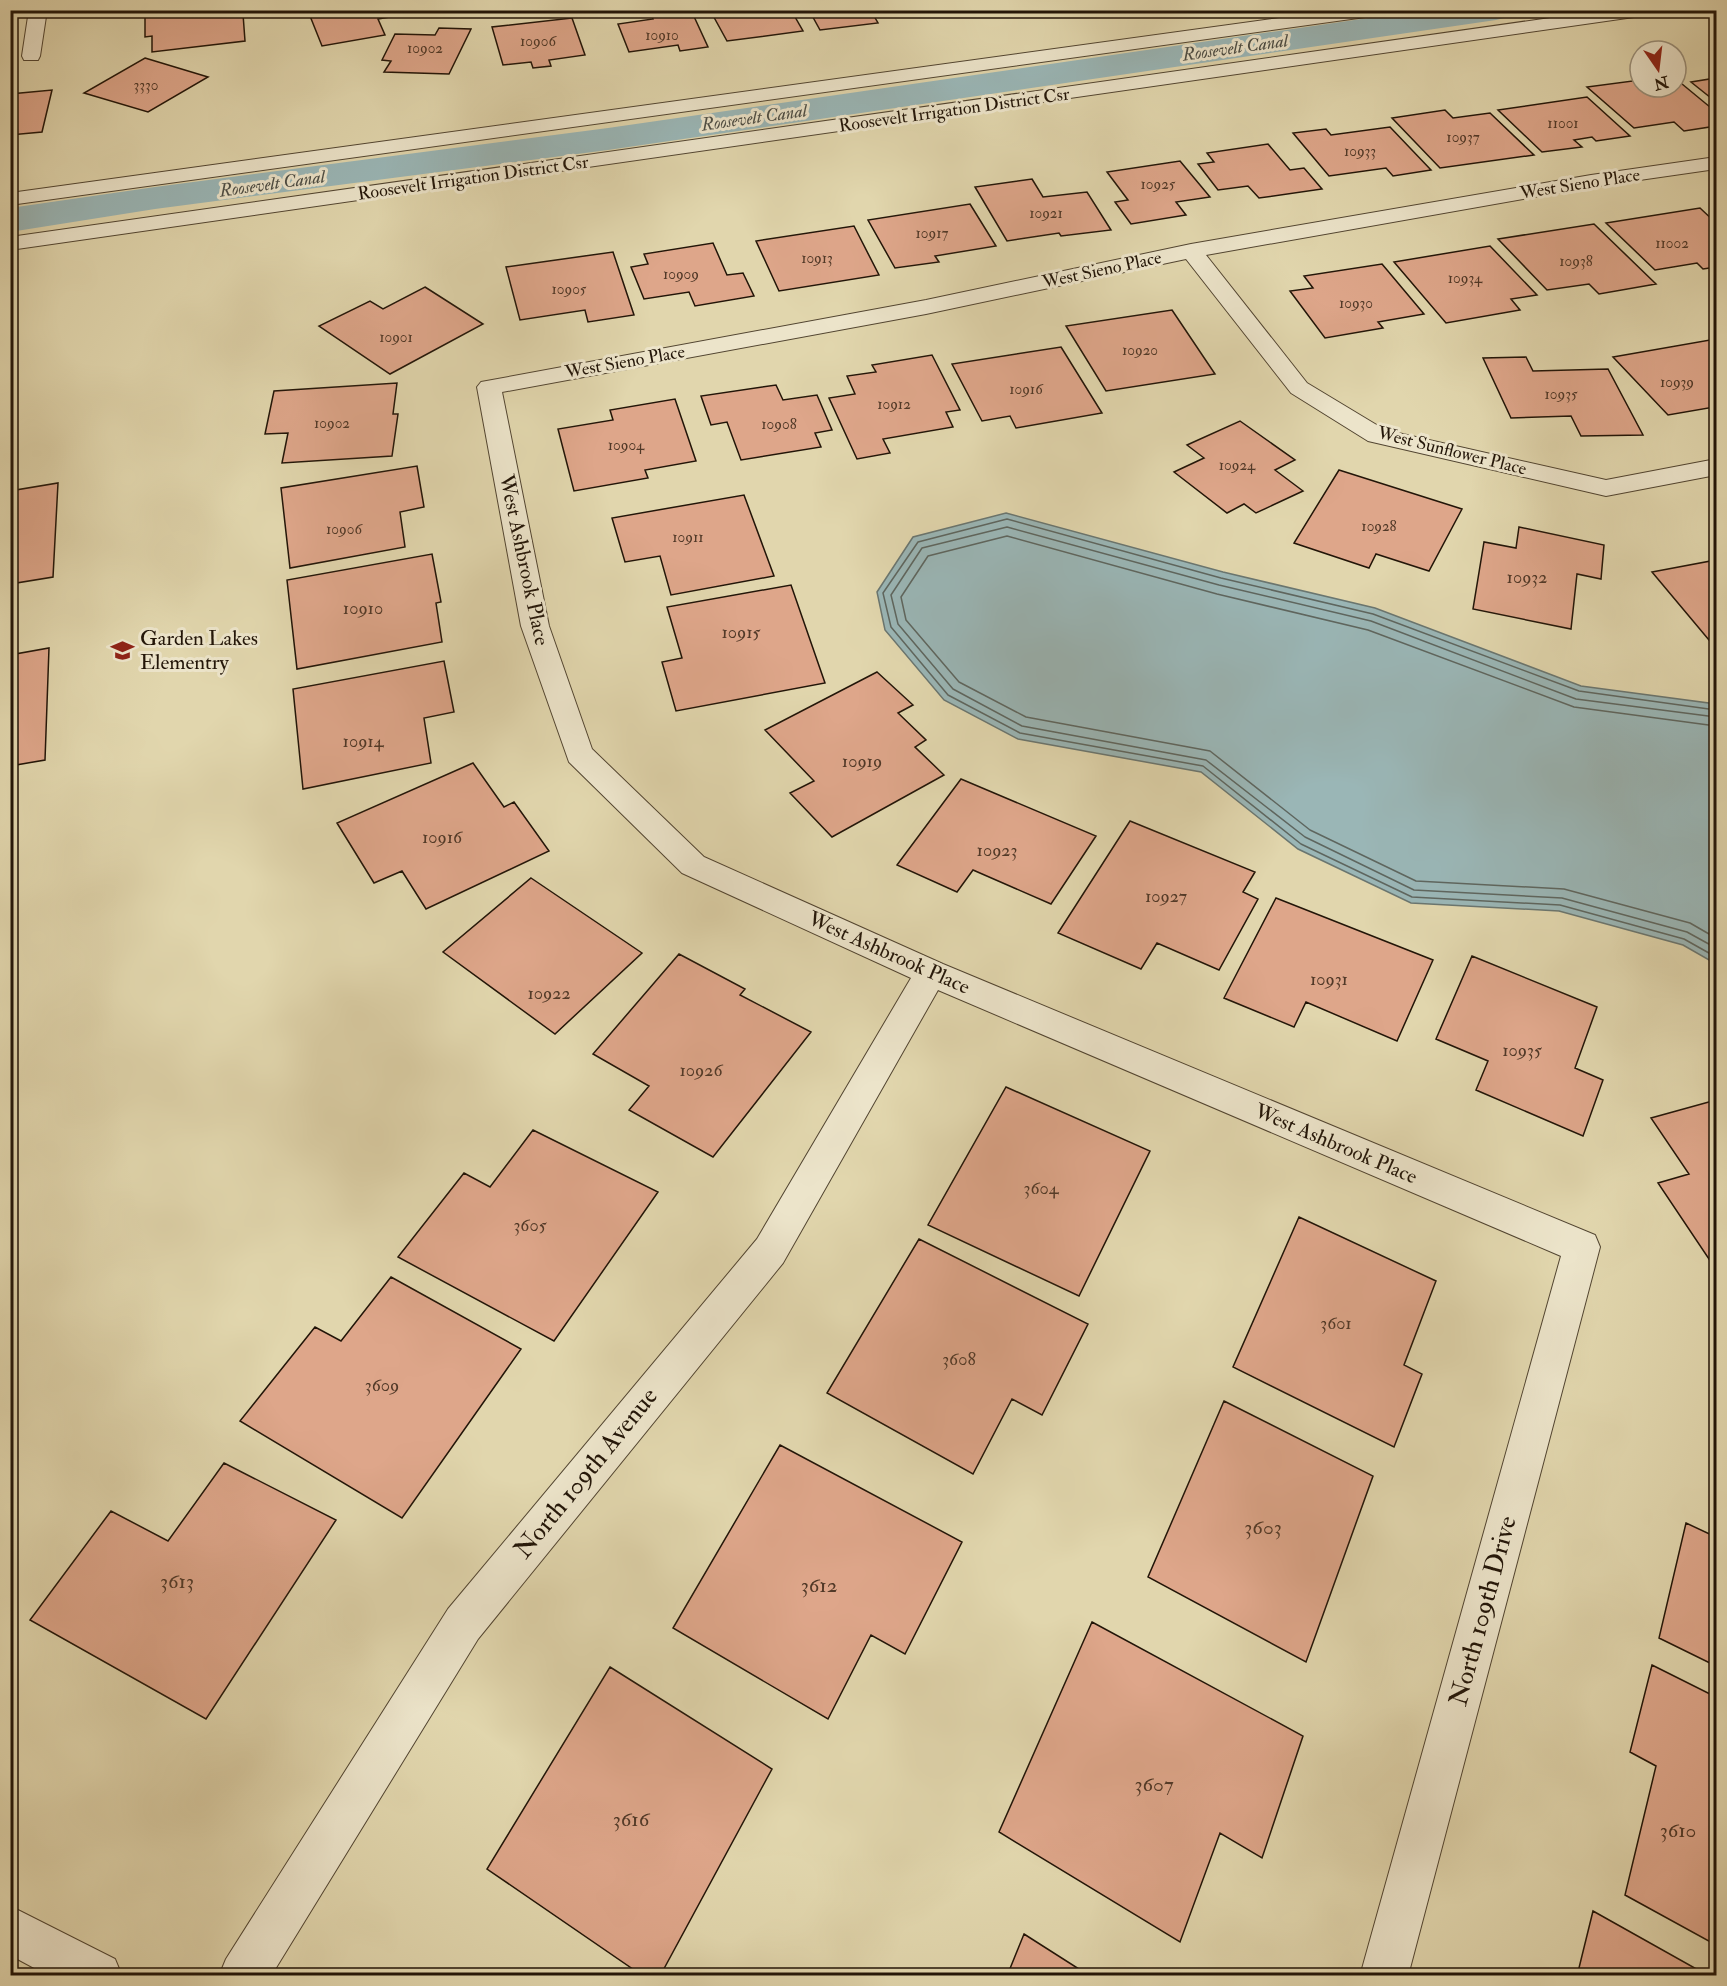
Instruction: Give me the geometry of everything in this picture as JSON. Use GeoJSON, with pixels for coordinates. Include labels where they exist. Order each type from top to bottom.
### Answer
{"type":"FeatureCollection","features":[{"type":"Feature","properties":{"kind":"street"},"geometry":{"type":"LineString","coordinates":[[31,56],[38,10]]}},
{"type":"Feature","properties":{"kind":"street","name":"Roosevelt Irrigation District Csr"},"geometry":{"type":"LineString","coordinates":[[10,199],[1380,10]]}},
{"type":"Feature","properties":{"kind":"street","name":"Roosevelt Irrigation District Csr"},"geometry":{"type":"LineString","coordinates":[[10,244],[1648,10]]}},
{"type":"Feature","properties":{"kind":"street","name":"West Sieno Place"},"geometry":{"type":"LineString","coordinates":[[489,387],[926,307],[1191,251],[1591,181],[1716,163]]}},
{"type":"Feature","properties":{"kind":"street","name":"West Sunflower Place"},"geometry":{"type":"LineString","coordinates":[[1191,251],[1299,388],[1377,436],[1606,488],[1716,467]]}},
{"type":"Feature","properties":{"kind":"street","name":"West Ashbrook Place"},"geometry":{"type":"LineString","coordinates":[[489,387],[535,626],[579,754],[693,865],[931,973],[1582,1247]]}},
{"type":"Feature","properties":{"kind":"street","name":"North 109th Avenue"},"geometry":{"type":"LineString","coordinates":[[243,1976],[463,1624],[770,1251],[931,973]]}},
{"type":"Feature","properties":{"kind":"street","name":"North 109th Drive"},"geometry":{"type":"LineString","coordinates":[[1384,1976],[1582,1247]]}},
{"type":"Feature","properties":{"kind":"street"},"geometry":{"type":"LineString","coordinates":[[10,1929],[98,1976]]}},
{"type":"Feature","properties":{"kind":"water"},"geometry":{"type":"Polygon","coordinates":[[[1006,513],[1223,572],[1375,608],[1581,686],[1716,704],[1716,964],[1683,945],[1559,911],[1411,903],[1298,849],[1201,772],[1018,739],[944,700],[885,630],[877,592],[913,537],[1006,513]]]}},
{"type":"Feature","properties":{"kind":"building"},"geometry":{"type":"Polygon","coordinates":[[[199,10],[226,10],[226,16],[243,14],[245,41],[152,52],[152,36],[145,37],[145,17],[199,10]]]}},
{"type":"Feature","properties":{"kind":"building"},"geometry":{"type":"Polygon","coordinates":[[[400,10],[402,15],[378,19],[385,35],[322,46],[308,11],[400,10]]]}},
{"type":"Feature","properties":{"kind":"building"},"geometry":{"type":"Polygon","coordinates":[[[649,10],[691,10],[708,47],[680,51],[678,45],[629,52],[618,24],[653,19],[649,10]]]}},
{"type":"Feature","properties":{"kind":"building"},"geometry":{"type":"Polygon","coordinates":[[[710,10],[791,10],[803,31],[727,41],[710,10]]]}},
{"type":"Feature","properties":{"kind":"building"},"geometry":{"type":"Polygon","coordinates":[[[809,10],[891,10],[893,14],[874,16],[878,23],[820,30],[809,10]]]}},
{"type":"Feature","properties":{"kind":"building"},"geometry":{"type":"Polygon","coordinates":[[[572,18],[585,55],[549,60],[551,66],[533,68],[531,62],[503,65],[492,27],[572,18]]]}},
{"type":"Feature","properties":{"kind":"building"},"geometry":{"type":"Polygon","coordinates":[[[439,28],[471,29],[449,74],[384,72],[391,61],[382,60],[395,34],[435,35],[439,28]]]}},
{"type":"Feature","properties":{"kind":"building"},"geometry":{"type":"Polygon","coordinates":[[[145,58],[208,77],[148,112],[84,93],[145,58]]]}},
{"type":"Feature","properties":{"kind":"building"},"geometry":{"type":"Polygon","coordinates":[[[1716,78],[1716,102],[1691,82],[1716,78]]]}},
{"type":"Feature","properties":{"kind":"building"},"geometry":{"type":"Polygon","coordinates":[[[1628,82],[1628,99],[1688,99],[1688,89],[1716,112],[1716,126],[1684,131],[1674,122],[1634,128],[1587,87],[1628,82]]]}},
{"type":"Feature","properties":{"kind":"building"},"geometry":{"type":"Polygon","coordinates":[[[52,90],[42,132],[10,135],[10,94],[52,90]]]}},
{"type":"Feature","properties":{"kind":"building"},"geometry":{"type":"Polygon","coordinates":[[[1587,97],[1630,136],[1596,141],[1592,137],[1574,140],[1582,147],[1542,152],[1498,110],[1587,97]]]}},
{"type":"Feature","properties":{"kind":"building"},"geometry":{"type":"Polygon","coordinates":[[[1445,110],[1453,118],[1490,113],[1534,155],[1440,168],[1392,118],[1445,110]]]}},
{"type":"Feature","properties":{"kind":"building"},"geometry":{"type":"Polygon","coordinates":[[[1390,127],[1431,170],[1393,176],[1386,168],[1329,176],[1293,133],[1326,129],[1331,135],[1390,127]]]}},
{"type":"Feature","properties":{"kind":"building"},"geometry":{"type":"Polygon","coordinates":[[[1268,144],[1290,170],[1304,168],[1322,189],[1259,198],[1248,186],[1218,190],[1198,164],[1214,162],[1207,153],[1268,144]]]}},
{"type":"Feature","properties":{"kind":"building"},"geometry":{"type":"Polygon","coordinates":[[[1180,161],[1210,197],[1176,202],[1186,215],[1131,224],[1115,202],[1128,200],[1107,172],[1180,161]]]}},
{"type":"Feature","properties":{"kind":"building"},"geometry":{"type":"Polygon","coordinates":[[[1032,179],[1043,197],[1087,192],[1111,230],[1061,236],[1059,233],[1007,241],[975,187],[1032,179]]]}},
{"type":"Feature","properties":{"kind":"building"},"geometry":{"type":"Polygon","coordinates":[[[970,204],[996,246],[935,256],[939,262],[895,268],[868,220],[970,204]]]}},
{"type":"Feature","properties":{"kind":"building"},"geometry":{"type":"Polygon","coordinates":[[[1700,208],[1716,223],[1716,267],[1703,269],[1697,263],[1655,270],[1606,223],[1700,208]]]}},
{"type":"Feature","properties":{"kind":"building"},"geometry":{"type":"Polygon","coordinates":[[[1594,224],[1656,284],[1599,294],[1589,284],[1547,290],[1498,239],[1594,224]]]}},
{"type":"Feature","properties":{"kind":"building"},"geometry":{"type":"Polygon","coordinates":[[[854,226],[879,275],[779,291],[756,241],[854,226]]]}},
{"type":"Feature","properties":{"kind":"building"},"geometry":{"type":"Polygon","coordinates":[[[713,243],[727,275],[743,273],[754,296],[695,306],[689,292],[644,299],[631,267],[648,264],[644,254],[713,243]]]}},
{"type":"Feature","properties":{"kind":"building"},"geometry":{"type":"Polygon","coordinates":[[[1490,246],[1537,295],[1511,299],[1520,310],[1446,323],[1394,262],[1490,246]]]}},
{"type":"Feature","properties":{"kind":"building"},"geometry":{"type":"Polygon","coordinates":[[[613,252],[634,315],[588,322],[585,310],[520,320],[506,267],[613,252]]]}},
{"type":"Feature","properties":{"kind":"building"},"geometry":{"type":"Polygon","coordinates":[[[1382,264],[1424,314],[1378,322],[1383,328],[1325,338],[1290,291],[1313,288],[1304,276],[1382,264]]]}},
{"type":"Feature","properties":{"kind":"building"},"geometry":{"type":"Polygon","coordinates":[[[425,287],[483,324],[390,374],[319,326],[370,301],[383,309],[425,287]]]}},
{"type":"Feature","properties":{"kind":"building"},"geometry":{"type":"Polygon","coordinates":[[[1172,310],[1215,374],[1106,391],[1066,326],[1172,310]]]}},
{"type":"Feature","properties":{"kind":"building"},"geometry":{"type":"Polygon","coordinates":[[[1710,340],[1716,346],[1716,410],[1714,407],[1668,415],[1613,357],[1710,340]]]}},
{"type":"Feature","properties":{"kind":"building"},"geometry":{"type":"Polygon","coordinates":[[[1061,347],[1102,413],[1016,428],[1010,416],[982,421],[952,364],[1061,347]]]}},
{"type":"Feature","properties":{"kind":"building"},"geometry":{"type":"Polygon","coordinates":[[[932,355],[960,410],[946,412],[953,427],[883,439],[890,453],[857,459],[829,398],[855,394],[847,376],[876,372],[872,365],[932,355]]]}},
{"type":"Feature","properties":{"kind":"building"},"geometry":{"type":"Polygon","coordinates":[[[1526,357],[1533,371],[1608,369],[1643,435],[1581,436],[1571,416],[1511,418],[1483,358],[1526,357]]]}},
{"type":"Feature","properties":{"kind":"building"},"geometry":{"type":"Polygon","coordinates":[[[397,383],[393,414],[398,414],[392,456],[282,463],[288,433],[265,434],[274,391],[397,383]]]}},
{"type":"Feature","properties":{"kind":"building"},"geometry":{"type":"Polygon","coordinates":[[[776,385],[783,400],[817,395],[832,430],[815,433],[821,447],[741,460],[727,422],[711,425],[701,396],[776,385]]]}},
{"type":"Feature","properties":{"kind":"building"},"geometry":{"type":"Polygon","coordinates":[[[675,399],[696,461],[645,470],[648,478],[574,491],[558,429],[613,420],[610,410],[675,399]]]}},
{"type":"Feature","properties":{"kind":"building"},"geometry":{"type":"Polygon","coordinates":[[[1240,421],[1295,460],[1275,470],[1303,491],[1256,513],[1244,504],[1227,513],[1174,472],[1204,458],[1187,445],[1240,421]]]}},
{"type":"Feature","properties":{"kind":"building"},"geometry":{"type":"Polygon","coordinates":[[[417,466],[424,507],[400,512],[405,547],[290,568],[281,488],[417,466]]]}},
{"type":"Feature","properties":{"kind":"building"},"geometry":{"type":"Polygon","coordinates":[[[1339,470],[1462,509],[1429,571],[1376,554],[1369,568],[1294,543],[1339,470]]]}},
{"type":"Feature","properties":{"kind":"building"},"geometry":{"type":"Polygon","coordinates":[[[58,483],[53,577],[10,584],[10,491],[58,483]]]}},
{"type":"Feature","properties":{"kind":"building"},"geometry":{"type":"Polygon","coordinates":[[[744,495],[774,576],[671,595],[660,556],[625,562],[612,518],[744,495]]]}},
{"type":"Feature","properties":{"kind":"building"},"geometry":{"type":"Polygon","coordinates":[[[1519,527],[1604,545],[1601,579],[1577,574],[1571,629],[1473,609],[1484,542],[1516,548],[1519,527]]]}},
{"type":"Feature","properties":{"kind":"building"},"geometry":{"type":"Polygon","coordinates":[[[432,554],[441,602],[436,603],[442,642],[297,669],[287,580],[432,554]]]}},
{"type":"Feature","properties":{"kind":"building"},"geometry":{"type":"Polygon","coordinates":[[[1716,560],[1716,646],[1714,646],[1652,572],[1716,560]]]}},
{"type":"Feature","properties":{"kind":"building"},"geometry":{"type":"Polygon","coordinates":[[[791,585],[825,683],[676,711],[662,662],[682,658],[667,607],[791,585]]]}},
{"type":"Feature","properties":{"kind":"building"},"geometry":{"type":"Polygon","coordinates":[[[49,648],[45,760],[10,766],[10,655],[49,648]]]}},
{"type":"Feature","properties":{"kind":"building"},"geometry":{"type":"Polygon","coordinates":[[[444,661],[454,712],[424,718],[431,763],[303,789],[293,689],[444,661]]]}},
{"type":"Feature","properties":{"kind":"building"},"geometry":{"type":"Polygon","coordinates":[[[877,672],[913,705],[898,713],[926,740],[915,747],[944,775],[832,837],[790,793],[814,781],[765,730],[877,672]]]}},
{"type":"Feature","properties":{"kind":"building"},"geometry":{"type":"Polygon","coordinates":[[[473,763],[504,807],[514,802],[549,851],[426,909],[402,871],[374,883],[337,823],[473,763]]]}},
{"type":"Feature","properties":{"kind":"building"},"geometry":{"type":"Polygon","coordinates":[[[961,779],[1096,836],[1051,904],[973,870],[957,892],[897,865],[961,779]]]}},
{"type":"Feature","properties":{"kind":"building"},"geometry":{"type":"Polygon","coordinates":[[[1130,821],[1255,872],[1243,892],[1258,899],[1219,970],[1157,943],[1141,969],[1058,933],[1130,821]]]}},
{"type":"Feature","properties":{"kind":"building"},"geometry":{"type":"Polygon","coordinates":[[[531,878],[642,953],[555,1034],[443,952],[531,878]]]}},
{"type":"Feature","properties":{"kind":"building"},"geometry":{"type":"Polygon","coordinates":[[[1276,898],[1433,960],[1397,1041],[1306,1002],[1294,1027],[1224,998],[1276,898]]]}},
{"type":"Feature","properties":{"kind":"building"},"geometry":{"type":"Polygon","coordinates":[[[679,954],[745,989],[740,995],[811,1032],[713,1157],[629,1110],[649,1086],[593,1054],[679,954]]]}},
{"type":"Feature","properties":{"kind":"building"},"geometry":{"type":"Polygon","coordinates":[[[1472,956],[1597,1007],[1575,1068],[1603,1080],[1583,1136],[1476,1090],[1488,1061],[1436,1039],[1472,956]]]}},
{"type":"Feature","properties":{"kind":"building"},"geometry":{"type":"Polygon","coordinates":[[[1006,1087],[1150,1151],[1079,1296],[928,1225],[1006,1087]]]}},
{"type":"Feature","properties":{"kind":"building"},"geometry":{"type":"Polygon","coordinates":[[[1716,1100],[1715,1268],[1658,1183],[1689,1174],[1651,1118],[1716,1100]]]}},
{"type":"Feature","properties":{"kind":"building"},"geometry":{"type":"Polygon","coordinates":[[[533,1130],[658,1192],[554,1341],[398,1257],[464,1173],[490,1187],[533,1130]]]}},
{"type":"Feature","properties":{"kind":"building"},"geometry":{"type":"Polygon","coordinates":[[[1299,1217],[1436,1281],[1404,1365],[1422,1374],[1394,1447],[1233,1367],[1299,1217]]]}},
{"type":"Feature","properties":{"kind":"building"},"geometry":{"type":"Polygon","coordinates":[[[919,1239],[1088,1324],[1042,1415],[1012,1399],[973,1474],[827,1393],[919,1239]]]}},
{"type":"Feature","properties":{"kind":"building"},"geometry":{"type":"Polygon","coordinates":[[[391,1277],[521,1349],[402,1518],[240,1421],[315,1327],[341,1341],[391,1277]]]}},
{"type":"Feature","properties":{"kind":"building"},"geometry":{"type":"Polygon","coordinates":[[[1224,1401],[1373,1476],[1306,1662],[1148,1577],[1224,1401]]]}},
{"type":"Feature","properties":{"kind":"building"},"geometry":{"type":"Polygon","coordinates":[[[780,1445],[962,1542],[905,1654],[871,1635],[828,1719],[673,1628],[780,1445]]]}},
{"type":"Feature","properties":{"kind":"building"},"geometry":{"type":"Polygon","coordinates":[[[224,1463],[336,1520],[206,1719],[30,1620],[111,1511],[168,1541],[224,1463]]]}},
{"type":"Feature","properties":{"kind":"building"},"geometry":{"type":"Polygon","coordinates":[[[1686,1523],[1716,1537],[1716,1666],[1659,1638],[1686,1523]]]}},
{"type":"Feature","properties":{"kind":"building"},"geometry":{"type":"Polygon","coordinates":[[[1092,1622],[1303,1736],[1262,1858],[1220,1833],[1180,1942],[999,1832],[1092,1622]]]}},
{"type":"Feature","properties":{"kind":"building"},"geometry":{"type":"Polygon","coordinates":[[[1652,1665],[1716,1697],[1716,1945],[1625,1895],[1656,1766],[1630,1752],[1652,1665]]]}},
{"type":"Feature","properties":{"kind":"building"},"geometry":{"type":"Polygon","coordinates":[[[610,1667],[772,1769],[660,1976],[643,1976],[487,1869],[610,1667]]]}},
{"type":"Feature","properties":{"kind":"building"},"geometry":{"type":"Polygon","coordinates":[[[1593,1911],[1709,1976],[1577,1976],[1593,1911]]]}},
{"type":"Feature","properties":{"kind":"building"},"geometry":{"type":"Polygon","coordinates":[[[1024,1934],[1090,1976],[1007,1976],[1024,1934]]]}},
{"type":"Feature","properties":{"kind":"waterway","name":"Roosevelt Canal"},"geometry":{"type":"LineString","coordinates":[[10,220],[155,198],[608,139],[1496,10]]}},
{"type":"Feature","properties":{"kind":"place","name":"Garden Lakes Elementry"},"geometry":{"type":"Point","coordinates":[122,650]}}]}
